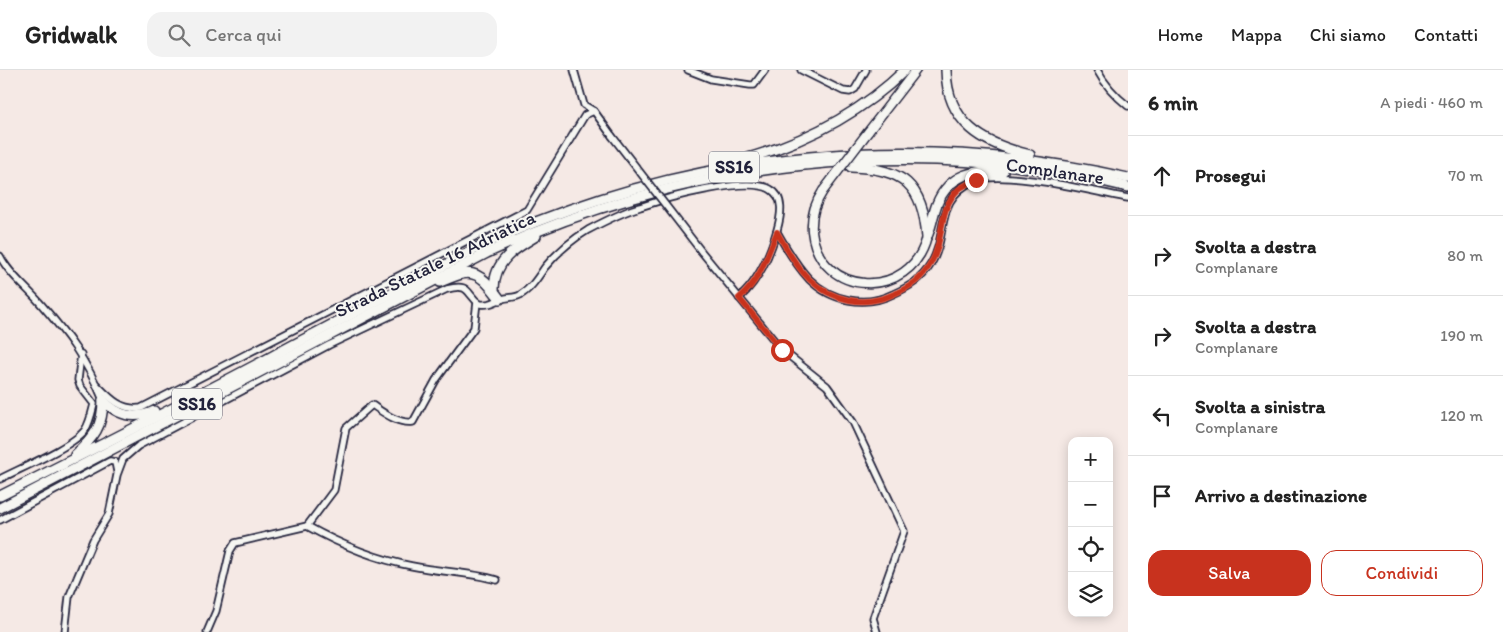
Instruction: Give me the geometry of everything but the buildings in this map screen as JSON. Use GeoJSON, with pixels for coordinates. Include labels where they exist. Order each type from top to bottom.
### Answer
{"type":"FeatureCollection","features":[{"type":"Feature","properties":{"kind":"highway","name":"SS16"},"geometry":{"type":"LineString","coordinates":[[677,178],[770,152],[815,134],[860,108],[905,70]]}},
{"type":"Feature","properties":{"kind":"highway","name":"SS16"},"geometry":{"type":"LineString","coordinates":[[946,70],[949,90],[956,109],[969,127],[984,139],[1010,150],[1105,173]]}},
{"type":"Feature","properties":{"kind":"highway","name":"Strada Statale 16 Adriatica"},"geometry":{"type":"LineString","coordinates":[[0,496],[500,238],[584,205],[636,189],[735,166],[789,159],[864,153],[966,154],[1020,159],[1128,178]]}},
{"type":"Feature","properties":{"kind":"highway","name":"Strada Statale 16 Adriatica"},"geometry":{"type":"LineString","coordinates":[[0,508],[487,253],[563,221],[614,204],[721,177],[779,168],[846,162],[921,160],[998,165],[1079,176],[1128,187]]}},
{"type":"Feature","properties":{"kind":"highway","name":"SS16"},"geometry":{"type":"LineString","coordinates":[[779,168],[862,167],[892,174],[906,183],[919,198],[925,217],[927,237]]}},
{"type":"Feature","properties":{"kind":"highway","name":"SS16"},"geometry":{"type":"LineString","coordinates":[[927,237],[942,194],[953,181],[966,174],[990,170],[1079,176]]}},
{"type":"Feature","properties":{"kind":"highway"},"geometry":{"type":"LineString","coordinates":[[494,289],[496,271],[502,262],[519,246],[563,221]]}},
{"type":"Feature","properties":{"kind":"highway"},"geometry":{"type":"LineString","coordinates":[[393,301],[466,273],[478,274],[494,289],[500,300]]}},
{"type":"Feature","properties":{"kind":"highway","name":"SS16"},"geometry":{"type":"LineString","coordinates":[[103,400],[114,410],[128,416],[146,415],[174,407]]}},
{"type":"Feature","properties":{"kind":"highway","name":"SS16"},"geometry":{"type":"LineString","coordinates":[[67,462],[80,450],[99,426],[103,416],[103,400]]}},
{"type":"Feature","properties":{"kind":"main road"},"geometry":{"type":"LineString","coordinates":[[916,70],[823,191],[817,201],[812,226],[814,241],[819,254],[827,265],[849,281],[867,284],[878,283],[898,276],[908,269],[917,259],[927,237]]}},
{"type":"Feature","properties":{"kind":"street"},"geometry":{"type":"LineString","coordinates":[[574,70],[584,105],[594,111],[701,251],[782,350],[827,386],[853,422],[904,531],[873,618],[877,632]]}},
{"type":"Feature","properties":{"kind":"street"},"geometry":{"type":"LineString","coordinates":[[688,70],[710,79],[750,85],[754,84],[765,70]]}},
{"type":"Feature","properties":{"kind":"street"},"geometry":{"type":"LineString","coordinates":[[801,70],[843,91],[850,92],[855,89],[866,70]]}},
{"type":"Feature","properties":{"kind":"street"},"geometry":{"type":"LineString","coordinates":[[1097,70],[1106,86],[1128,106]]}},
{"type":"Feature","properties":{"kind":"street"},"geometry":{"type":"LineString","coordinates":[[97,384],[119,405],[129,409],[141,408],[527,210],[585,115],[594,111]]}},
{"type":"Feature","properties":{"kind":"street","name":"Complanare"},"geometry":{"type":"LineString","coordinates":[[777,232],[792,257],[810,279],[830,294],[850,301],[862,302],[889,296],[908,288],[922,276],[936,255],[946,207],[959,189],[976,180],[998,177],[1026,180],[1128,198]]}},
{"type":"Feature","properties":{"kind":"street"},"geometry":{"type":"LineString","coordinates":[[65,632],[70,598],[93,540],[108,514],[117,475],[123,459],[138,446],[329,345],[446,289],[455,287],[465,288],[477,302],[487,305],[519,296],[529,288],[547,265],[580,235],[604,221],[640,206],[733,185],[761,186],[771,189],[777,196],[782,214],[777,232],[759,275],[750,289],[739,298]]}},
{"type":"Feature","properties":{"kind":"street"},"geometry":{"type":"LineString","coordinates":[[0,256],[16,278],[61,327],[81,354],[103,400]]}},
{"type":"Feature","properties":{"kind":"street"},"geometry":{"type":"LineString","coordinates":[[207,632],[216,612],[230,551],[235,543],[308,526],[334,490],[346,428],[372,405],[385,414],[405,423],[413,422],[436,380],[474,328],[477,302]]}},
{"type":"Feature","properties":{"kind":"street"},"geometry":{"type":"LineString","coordinates":[[0,479],[72,442],[85,430],[94,404],[80,386],[78,380],[81,354]]}},
{"type":"Feature","properties":{"kind":"street"},"geometry":{"type":"LineString","coordinates":[[0,520],[110,461],[115,462],[117,475]]}},
{"type":"Feature","properties":{"kind":"street"},"geometry":{"type":"LineString","coordinates":[[308,526],[329,538],[370,556],[413,567],[476,574],[496,580]]}},
{"type":"Feature","properties":{"kind":"route"},"geometry":{"type":"LineString","coordinates":[[782,350],[739,298],[750,289],[759,275],[777,232],[792,257],[810,279],[830,294],[850,301],[862,302],[889,296],[908,288],[922,276],[936,255],[946,207],[959,189],[976,180]]}}]}
